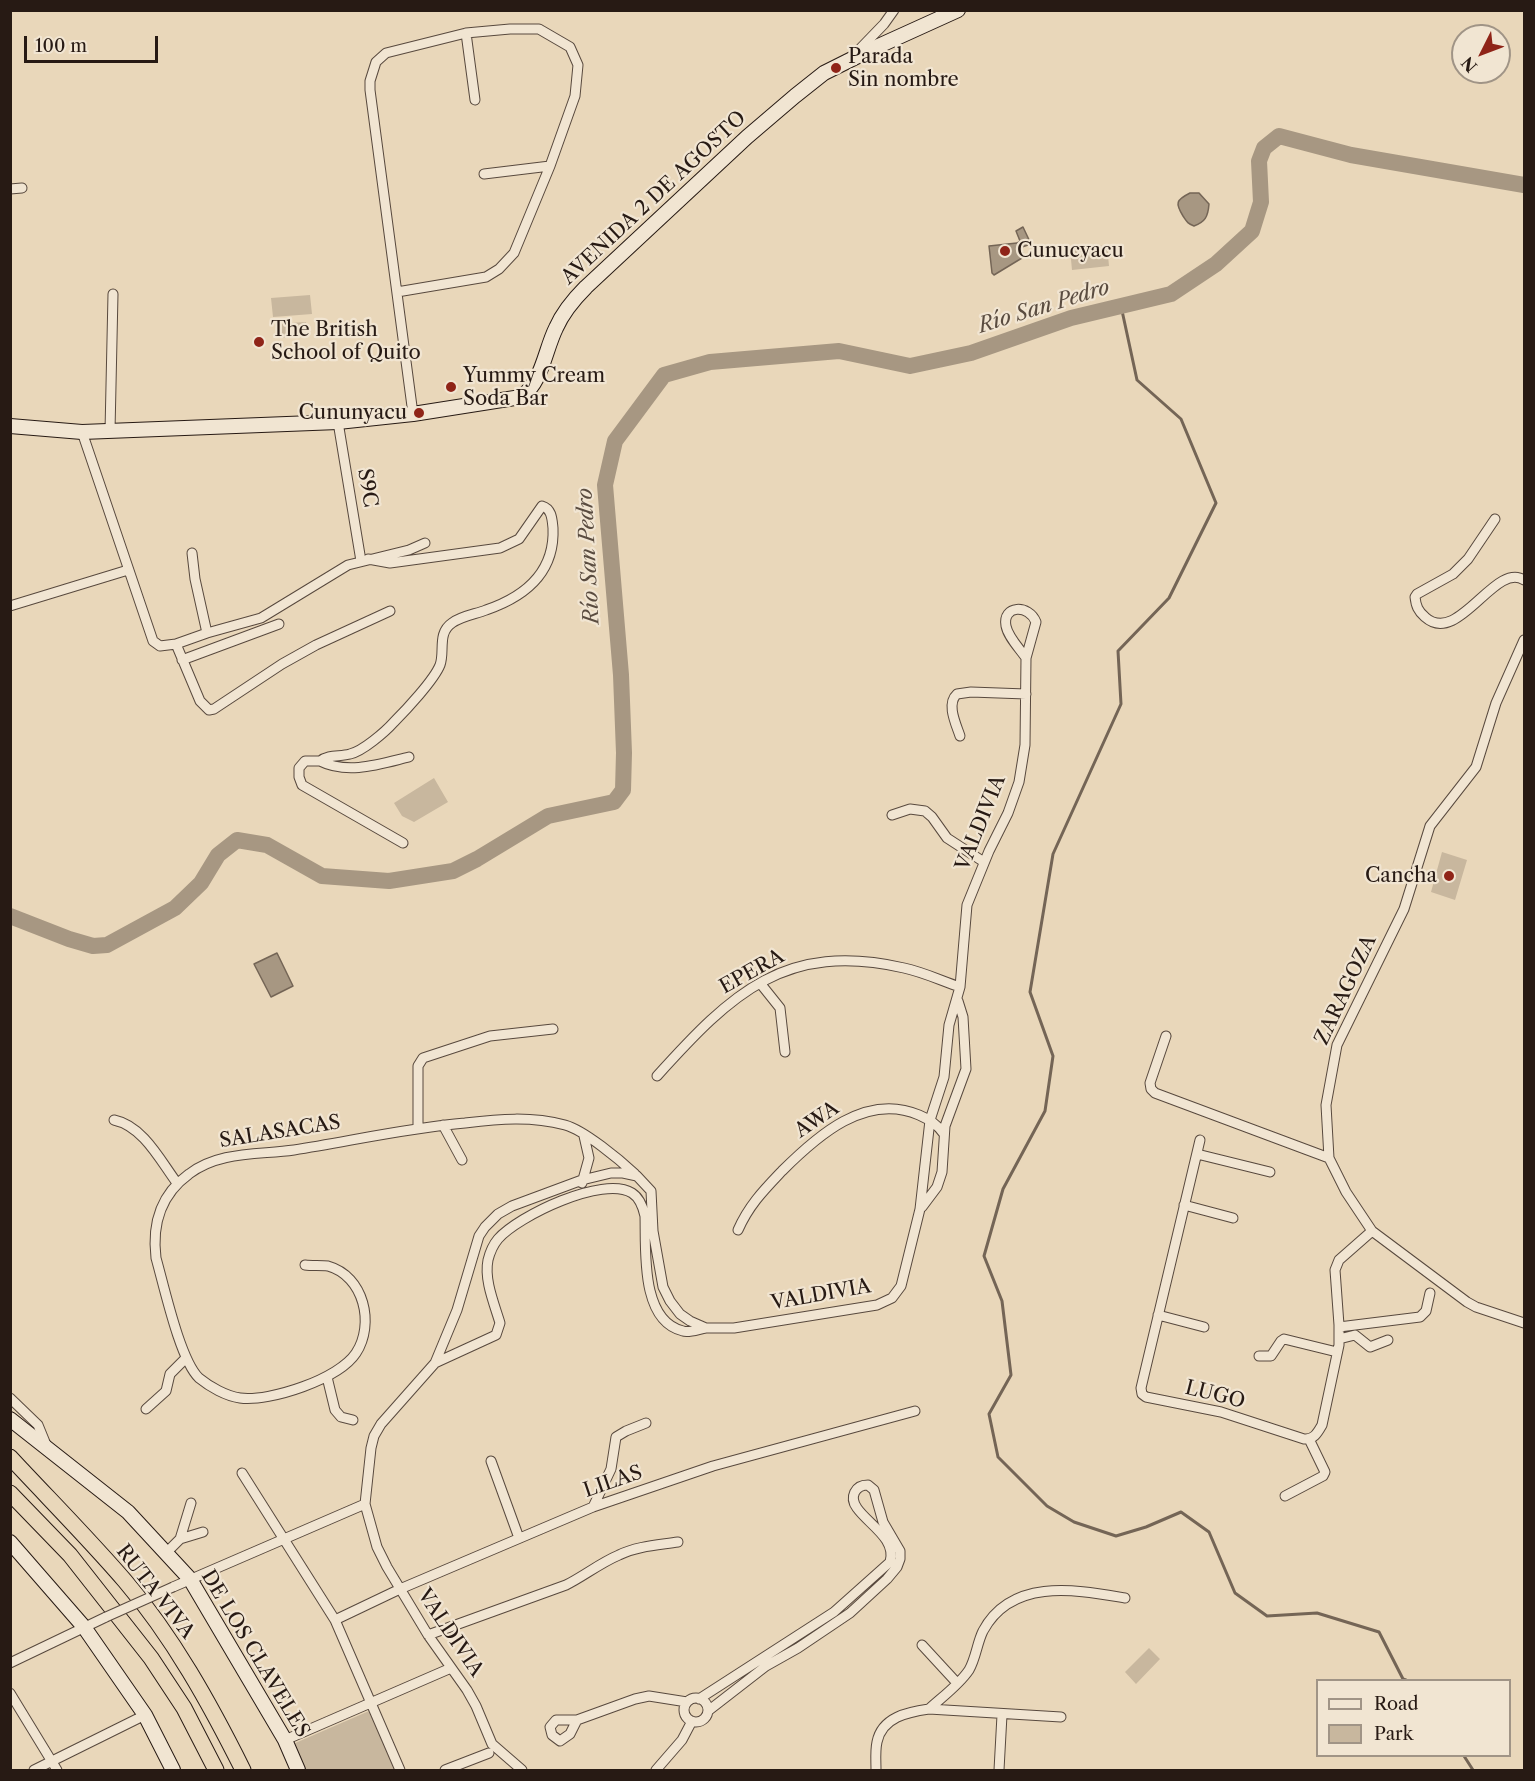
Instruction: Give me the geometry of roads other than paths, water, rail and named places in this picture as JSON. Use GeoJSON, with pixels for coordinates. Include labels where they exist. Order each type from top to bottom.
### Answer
{"type":"FeatureCollection","features":[{"type":"Feature","properties":{"kind":"highway","name":"RUTA VIVA"},"geometry":{"type":"LineString","coordinates":[[10,1457],[126,1582],[161,1629],[223,1730],[243,1770]]}},
{"type":"Feature","properties":{"kind":"highway"},"geometry":{"type":"LineString","coordinates":[[10,1493],[70,1555],[144,1649],[184,1708],[216,1770]]}},
{"type":"Feature","properties":{"kind":"main road","name":"AVENIDA 2 DE AGOSTO"},"geometry":{"type":"LineString","coordinates":[[10,426],[82,432],[338,422],[413,414],[521,397],[527,393],[537,377],[556,327],[586,287],[795,96],[824,74],[872,49],[958,10]]}},
{"type":"Feature","properties":{"kind":"main road","name":"DE LOS CLAVELES"},"geometry":{"type":"LineString","coordinates":[[10,1419],[128,1512],[190,1579],[285,1740],[298,1770]]}},
{"type":"Feature","properties":{"kind":"main road"},"geometry":{"type":"LineString","coordinates":[[10,1542],[84,1627],[145,1715],[171,1768]]}},
{"type":"Feature","properties":{"kind":"street"},"geometry":{"type":"LineString","coordinates":[[848,62],[885,24],[894,10]]}},
{"type":"Feature","properties":{"kind":"street"},"geometry":{"type":"LineString","coordinates":[[397,292],[441,286],[486,276],[499,269],[514,254],[550,166],[575,96],[578,64],[570,47],[539,29],[510,29],[466,33],[386,53],[376,62],[370,81],[397,292],[413,414]]}},
{"type":"Feature","properties":{"kind":"street"},"geometry":{"type":"LineString","coordinates":[[466,33],[475,100]]}},
{"type":"Feature","properties":{"kind":"street"},"geometry":{"type":"LineString","coordinates":[[484,174],[550,166]]}},
{"type":"Feature","properties":{"kind":"street"},"geometry":{"type":"LineString","coordinates":[[10,189],[22,188]]}},
{"type":"Feature","properties":{"kind":"street"},"geometry":{"type":"LineString","coordinates":[[110,431],[113,294]]}},
{"type":"Feature","properties":{"kind":"street","name":"S9C"},"geometry":{"type":"LineString","coordinates":[[338,422],[365,560]]}},
{"type":"Feature","properties":{"kind":"street"},"geometry":{"type":"LineString","coordinates":[[82,432],[153,641],[160,646],[176,644],[261,618],[348,565],[410,550],[425,543]]}},
{"type":"Feature","properties":{"kind":"street"},"geometry":{"type":"LineString","coordinates":[[320,761],[324,757],[354,753],[375,741],[394,722],[440,665],[444,634],[452,623],[503,604],[528,590],[548,560],[553,534],[552,520],[549,511],[542,506],[519,538],[500,548],[390,563],[365,560]]}},
{"type":"Feature","properties":{"kind":"street"},"geometry":{"type":"LineString","coordinates":[[1495,519],[1468,560],[1453,574],[1417,594],[1416,606],[1422,615],[1432,624],[1437,625],[1459,617],[1502,582],[1517,577],[1524,580]]}},
{"type":"Feature","properties":{"kind":"street"},"geometry":{"type":"LineString","coordinates":[[192,553],[195,579],[207,633]]}},
{"type":"Feature","properties":{"kind":"street"},"geometry":{"type":"LineString","coordinates":[[10,606],[128,570]]}},
{"type":"Feature","properties":{"kind":"street","name":"VALDIVIA"},"geometry":{"type":"LineString","coordinates":[[706,1328],[734,1328],[877,1305],[892,1298],[901,1287],[920,1209],[930,1120],[944,1077],[950,1025],[958,1001],[967,905],[984,862],[1008,813],[1019,782],[1025,745],[1026,658],[1036,622],[1030,612],[1025,609],[1014,609],[1008,614],[1005,624],[1007,631],[1026,658]]}},
{"type":"Feature","properties":{"kind":"street"},"geometry":{"type":"LineString","coordinates":[[176,644],[200,701],[204,707],[214,709],[282,664],[316,645],[390,611]]}},
{"type":"Feature","properties":{"kind":"street"},"geometry":{"type":"LineString","coordinates":[[182,660],[279,624]]}},
{"type":"Feature","properties":{"kind":"street","name":"ZARAGOZA"},"geometry":{"type":"LineString","coordinates":[[1524,640],[1496,703],[1476,767],[1430,826],[1404,909],[1337,1045],[1326,1105],[1329,1158],[1346,1192],[1372,1231],[1467,1302],[1524,1323]]}},
{"type":"Feature","properties":{"kind":"street"},"geometry":{"type":"LineString","coordinates":[[960,736],[951,706],[957,694],[971,692],[1026,694]]}},
{"type":"Feature","properties":{"kind":"street"},"geometry":{"type":"LineString","coordinates":[[403,843],[302,785],[299,768],[305,761],[320,761],[340,767],[362,767],[409,757]]}},
{"type":"Feature","properties":{"kind":"street"},"geometry":{"type":"LineString","coordinates":[[892,815],[910,809],[925,812],[932,817],[946,838],[984,862]]}},
{"type":"Feature","properties":{"kind":"street","name":"EPERA"},"geometry":{"type":"LineString","coordinates":[[657,1076],[709,1019],[760,983],[797,966],[813,962],[851,960],[905,968],[960,987]]}},
{"type":"Feature","properties":{"kind":"street"},"geometry":{"type":"LineString","coordinates":[[760,983],[780,1008],[785,1052]]}},
{"type":"Feature","properties":{"kind":"street","name":"VALDIVIA"},"geometry":{"type":"LineString","coordinates":[[920,1209],[937,1187],[942,1172],[944,1134],[966,1069],[963,1017],[958,1001]]}},
{"type":"Feature","properties":{"kind":"street"},"geometry":{"type":"LineString","coordinates":[[418,1127],[418,1066],[423,1058],[490,1036],[553,1029]]}},
{"type":"Feature","properties":{"kind":"street"},"geometry":{"type":"LineString","coordinates":[[1166,1036],[1150,1083],[1155,1093],[1329,1158]]}},
{"type":"Feature","properties":{"kind":"street","name":"AWA"},"geometry":{"type":"LineString","coordinates":[[738,1230],[754,1200],[801,1152],[824,1133],[844,1121],[868,1112],[897,1109],[912,1112],[930,1120],[944,1134]]}},
{"type":"Feature","properties":{"kind":"street","name":"SALASACAS"},"geometry":{"type":"LineString","coordinates":[[305,1265],[328,1266],[343,1274],[363,1298],[366,1315],[364,1336],[356,1354],[327,1377],[303,1387],[264,1397],[241,1398],[222,1392],[200,1378],[186,1358],[156,1258],[154,1241],[158,1217],[167,1195],[177,1183],[202,1165],[223,1157],[292,1150],[418,1127],[512,1118],[567,1126],[615,1156],[651,1191],[650,1231]]}},
{"type":"Feature","properties":{"kind":"street"},"geometry":{"type":"LineString","coordinates":[[114,1120],[138,1132],[177,1183]]}},
{"type":"Feature","properties":{"kind":"street"},"geometry":{"type":"LineString","coordinates":[[443,1125],[462,1160]]}},
{"type":"Feature","properties":{"kind":"street"},"geometry":{"type":"LineString","coordinates":[[579,1194],[589,1158],[584,1136]]}},
{"type":"Feature","properties":{"kind":"street","name":"LUGO"},"geometry":{"type":"LineString","coordinates":[[1200,1140],[1141,1388],[1144,1396],[1221,1412],[1308,1439]]}},
{"type":"Feature","properties":{"kind":"street"},"geometry":{"type":"LineString","coordinates":[[1197,1154],[1270,1172]]}},
{"type":"Feature","properties":{"kind":"street"},"geometry":{"type":"LineString","coordinates":[[10,1663],[190,1579],[365,1504],[370,1448],[374,1436],[381,1424],[435,1363],[458,1310],[479,1236],[485,1227],[498,1214],[512,1206],[582,1180],[612,1173],[637,1176]]}},
{"type":"Feature","properties":{"kind":"street"},"geometry":{"type":"LineString","coordinates":[[435,1363],[495,1335],[499,1329],[500,1323],[488,1283],[488,1262],[498,1239],[529,1216],[579,1194],[622,1189],[632,1193],[643,1206],[663,1287],[670,1301],[685,1317],[706,1328]]}},
{"type":"Feature","properties":{"kind":"street"},"geometry":{"type":"LineString","coordinates":[[1184,1205],[1233,1218]]}},
{"type":"Feature","properties":{"kind":"street"},"geometry":{"type":"LineString","coordinates":[[650,1231],[647,1283],[657,1310],[671,1325],[684,1332],[706,1328]]}},
{"type":"Feature","properties":{"kind":"street"},"geometry":{"type":"LineString","coordinates":[[1285,1497],[1323,1476],[1325,1472],[1308,1439],[1318,1433],[1322,1425],[1337,1352],[1340,1327],[1335,1270],[1337,1264],[1372,1231]]}},
{"type":"Feature","properties":{"kind":"street"},"geometry":{"type":"LineString","coordinates":[[1340,1327],[1420,1317],[1426,1311],[1430,1293]]}},
{"type":"Feature","properties":{"kind":"street"},"geometry":{"type":"LineString","coordinates":[[1158,1315],[1204,1327]]}},
{"type":"Feature","properties":{"kind":"street"},"geometry":{"type":"LineString","coordinates":[[1339,1339],[1355,1335],[1370,1347],[1388,1340]]}},
{"type":"Feature","properties":{"kind":"street"},"geometry":{"type":"LineString","coordinates":[[1259,1356],[1271,1356],[1284,1339],[1337,1352]]}},
{"type":"Feature","properties":{"kind":"street"},"geometry":{"type":"LineString","coordinates":[[146,1409],[166,1391],[170,1374],[186,1358]]}},
{"type":"Feature","properties":{"kind":"street"},"geometry":{"type":"LineString","coordinates":[[327,1377],[335,1410],[340,1418],[353,1420]]}},
{"type":"Feature","properties":{"kind":"street"},"geometry":{"type":"LineString","coordinates":[[10,1398],[38,1425],[43,1432],[47,1449]]}},
{"type":"Feature","properties":{"kind":"street","name":"LILAS"},"geometry":{"type":"LineString","coordinates":[[335,1620],[400,1589],[593,1507],[713,1466],[915,1411]]}},
{"type":"Feature","properties":{"kind":"street"},"geometry":{"type":"LineString","coordinates":[[593,1507],[612,1469],[616,1437],[646,1423]]}},
{"type":"Feature","properties":{"kind":"street"},"geometry":{"type":"LineString","coordinates":[[491,1461],[519,1539]]}},
{"type":"Feature","properties":{"kind":"street"},"geometry":{"type":"LineString","coordinates":[[242,1473],[335,1620],[400,1770]]}},
{"type":"Feature","properties":{"kind":"street"},"geometry":{"type":"LineString","coordinates":[[577,1720],[635,1699],[650,1696],[687,1702],[699,1699],[834,1612],[890,1562],[891,1556],[887,1542],[854,1502],[854,1495],[861,1485],[868,1485],[874,1490],[883,1522],[900,1551],[897,1567],[887,1579],[850,1613],[798,1648],[766,1666],[708,1711],[702,1720],[692,1721],[686,1716],[684,1709],[687,1702]]}},
{"type":"Feature","properties":{"kind":"street"},"geometry":{"type":"LineString","coordinates":[[166,1553],[180,1539],[191,1503]]}},
{"type":"Feature","properties":{"kind":"street","name":"VALDIVIA"},"geometry":{"type":"LineString","coordinates":[[365,1504],[377,1547],[400,1589],[476,1706],[492,1744],[522,1770]]}},
{"type":"Feature","properties":{"kind":"street"},"geometry":{"type":"LineString","coordinates":[[180,1539],[203,1532]]}},
{"type":"Feature","properties":{"kind":"street"},"geometry":{"type":"LineString","coordinates":[[428,1635],[566,1585],[618,1555],[634,1549],[678,1542]]}},
{"type":"Feature","properties":{"kind":"street"},"geometry":{"type":"LineString","coordinates":[[929,1709],[970,1669],[983,1631],[993,1616],[1016,1598],[1049,1590],[1067,1590],[1125,1598]]}},
{"type":"Feature","properties":{"kind":"street"},"geometry":{"type":"LineString","coordinates":[[922,1645],[957,1683]]}},
{"type":"Feature","properties":{"kind":"street"},"geometry":{"type":"LineString","coordinates":[[285,1740],[451,1668]]}},
{"type":"Feature","properties":{"kind":"street"},"geometry":{"type":"LineString","coordinates":[[10,1693],[55,1766]]}},
{"type":"Feature","properties":{"kind":"street"},"geometry":{"type":"LineString","coordinates":[[699,1699],[704,1702],[708,1711]]}},
{"type":"Feature","properties":{"kind":"street"},"geometry":{"type":"LineString","coordinates":[[876,1770],[876,1743],[884,1728],[897,1717],[910,1712],[929,1709],[1061,1717]]}},
{"type":"Feature","properties":{"kind":"street"},"geometry":{"type":"LineString","coordinates":[[34,1770],[55,1766],[145,1715]]}},
{"type":"Feature","properties":{"kind":"street"},"geometry":{"type":"LineString","coordinates":[[999,1770],[1002,1715]]}},
{"type":"Feature","properties":{"kind":"street"},"geometry":{"type":"LineString","coordinates":[[657,1770],[682,1740],[692,1721]]}},
{"type":"Feature","properties":{"kind":"street"},"geometry":{"type":"LineString","coordinates":[[445,1770],[489,1753]]}},
{"type":"Feature","properties":{"kind":"waterway","name":"Río San Pedro"},"geometry":{"type":"LineString","coordinates":[[10,916],[69,939],[93,946],[107,945],[175,908],[201,883],[218,855],[237,840],[267,845],[322,876],[389,881],[453,871],[548,816],[614,802],[623,790],[624,753],[621,675],[605,485],[615,441],[664,375],[710,362],[839,351],[910,366],[971,353],[1071,318],[1171,294],[1216,264],[1252,231],[1261,202],[1259,161],[1264,148],[1279,136],[1351,155],[1524,185]]}},
{"type":"Feature","properties":{"kind":"waterway"},"geometry":{"type":"LineString","coordinates":[[1121,306],[1137,380],[1181,419],[1216,503],[1169,598],[1118,651],[1121,704],[1053,854],[1030,992],[1053,1056],[1045,1111],[1003,1189],[984,1256],[1002,1301],[1011,1375],[989,1414],[998,1457],[1047,1506],[1074,1522],[1116,1536],[1146,1527],[1181,1512],[1209,1532],[1235,1593],[1267,1616],[1317,1613],[1379,1632],[1403,1679]]}},
{"type":"Feature","properties":{"kind":"waterway"},"geometry":{"type":"LineString","coordinates":[[1465,1757],[1473,1770]]}},
{"type":"Feature","properties":{"kind":"place","name":"Parada Sin nombre"},"geometry":{"type":"Point","coordinates":[836,68]}},
{"type":"Feature","properties":{"kind":"place","name":"Cunucyacu"},"geometry":{"type":"Point","coordinates":[1005,251]}},
{"type":"Feature","properties":{"kind":"place","name":"The British School of Quito"},"geometry":{"type":"Point","coordinates":[259,342]}},
{"type":"Feature","properties":{"kind":"place","name":"Yummy Cream Soda Bar"},"geometry":{"type":"Point","coordinates":[451,387]}},
{"type":"Feature","properties":{"kind":"place","name":"Cununyacu"},"geometry":{"type":"Point","coordinates":[419,413]}},
{"type":"Feature","properties":{"kind":"place","name":"Cancha"},"geometry":{"type":"Point","coordinates":[1449,876]}}]}
